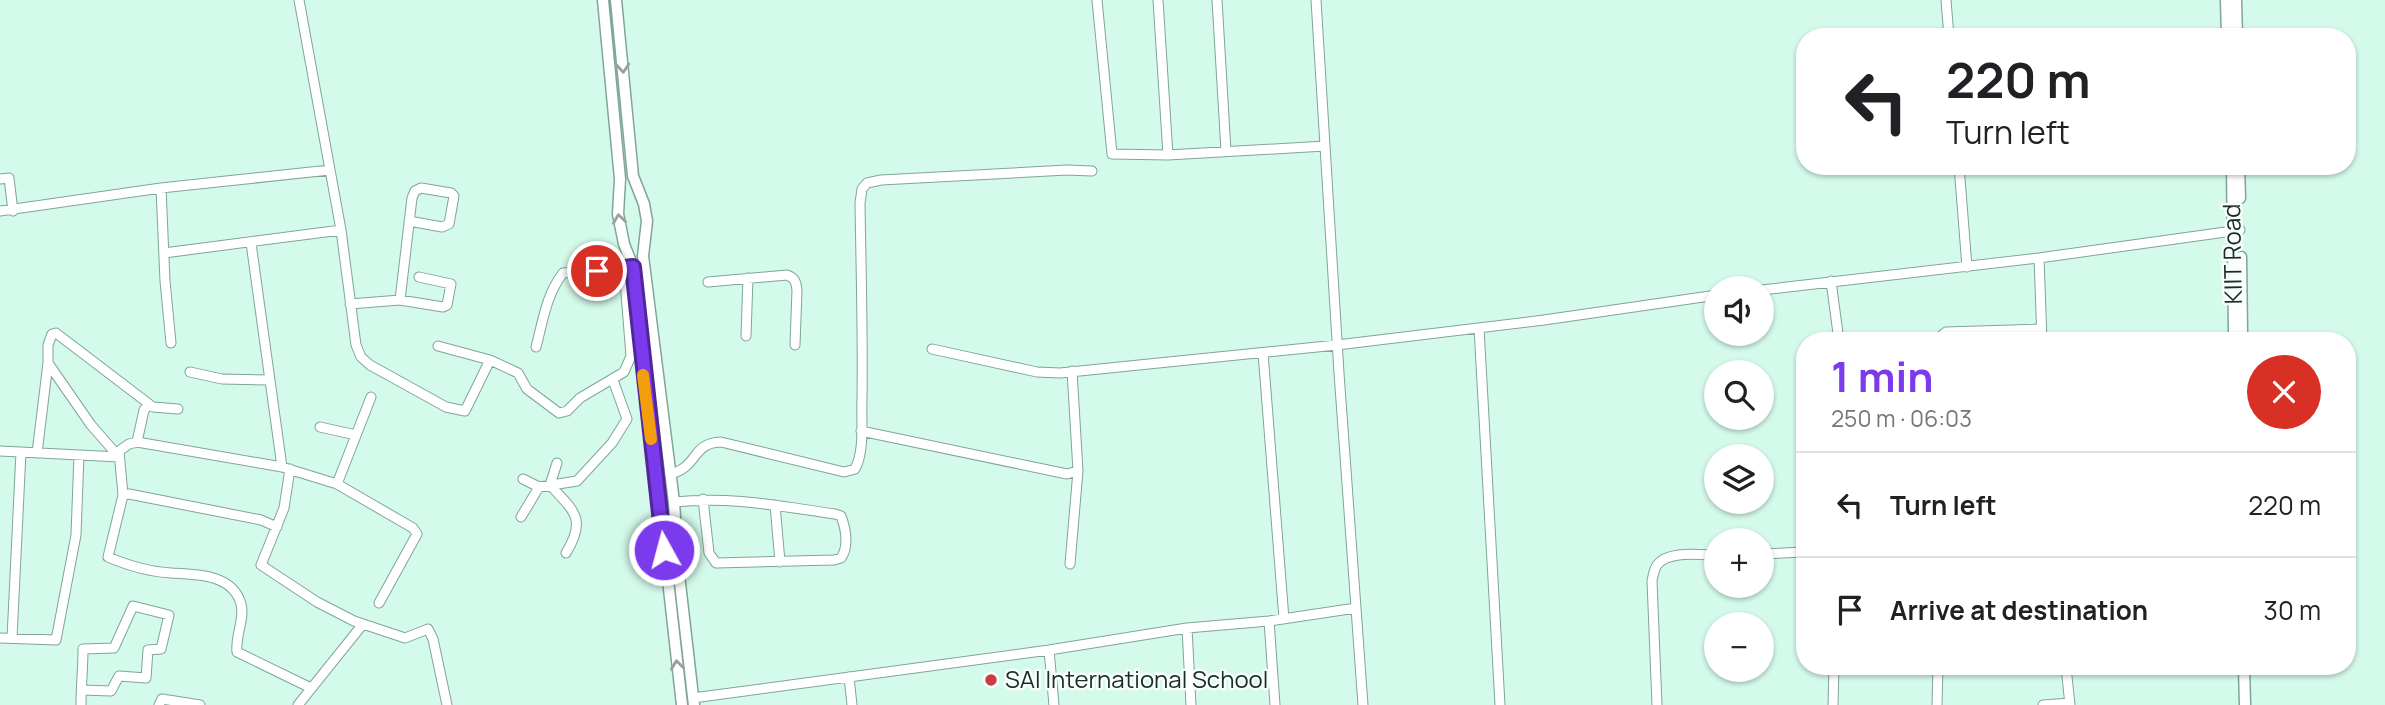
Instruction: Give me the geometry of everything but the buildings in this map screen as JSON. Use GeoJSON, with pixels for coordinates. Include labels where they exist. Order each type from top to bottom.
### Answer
{"type":"FeatureCollection","features":[{"type":"Feature","properties":{"kind":"main road"},"geometry":{"type":"LineString","coordinates":[[603,0],[620,179],[618,214],[629,265],[682,705]]}},
{"type":"Feature","properties":{"kind":"main road"},"geometry":{"type":"LineString","coordinates":[[616,0],[633,176],[647,220],[643,256],[674,502],[693,701]]}},
{"type":"Feature","properties":{"kind":"main road"},"geometry":{"type":"LineString","coordinates":[[2226,0],[2227,28]]}},
{"type":"Feature","properties":{"kind":"main road"},"geometry":{"type":"LineString","coordinates":[[2236,0],[2237,28]]}},
{"type":"Feature","properties":{"kind":"main road"},"geometry":{"type":"LineString","coordinates":[[620,179],[626,175],[633,176]]}},
{"type":"Feature","properties":{"kind":"main road","name":"KIIT Road"},"geometry":{"type":"LineString","coordinates":[[2233,175],[2242,332]]}},
{"type":"Feature","properties":{"kind":"main road","name":"KIIT Road"},"geometry":{"type":"LineString","coordinates":[[2237,231],[2239,175]]}},
{"type":"Feature","properties":{"kind":"main road"},"geometry":{"type":"LineString","coordinates":[[629,265],[643,256]]}},
{"type":"Feature","properties":{"kind":"main road"},"geometry":{"type":"LineString","coordinates":[[673,626],[685,624]]}},
{"type":"Feature","properties":{"kind":"main road"},"geometry":{"type":"LineString","coordinates":[[2244,675],[2245,705]]}},
{"type":"Feature","properties":{"kind":"street"},"geometry":{"type":"LineString","coordinates":[[299,0],[341,230],[356,345],[361,357],[370,365],[446,407],[466,411],[490,360]]}},
{"type":"Feature","properties":{"kind":"street"},"geometry":{"type":"LineString","coordinates":[[1097,0],[1112,155],[1168,155],[1325,146]]}},
{"type":"Feature","properties":{"kind":"street"},"geometry":{"type":"LineString","coordinates":[[1158,0],[1168,155]]}},
{"type":"Feature","properties":{"kind":"street"},"geometry":{"type":"LineString","coordinates":[[1217,0],[1226,151]]}},
{"type":"Feature","properties":{"kind":"street"},"geometry":{"type":"LineString","coordinates":[[1317,0],[1337,345],[1363,705]]}},
{"type":"Feature","properties":{"kind":"street"},"geometry":{"type":"LineString","coordinates":[[1946,0],[1948,28]]}},
{"type":"Feature","properties":{"kind":"street"},"geometry":{"type":"LineString","coordinates":[[0,211],[160,188],[330,170]]}},
{"type":"Feature","properties":{"kind":"street"},"geometry":{"type":"LineString","coordinates":[[670,474],[688,467],[701,447],[709,442],[721,442],[850,472],[855,469],[859,463],[861,431],[863,317],[860,203],[862,189],[867,183],[1054,170],[1092,171]]}},
{"type":"Feature","properties":{"kind":"street"},"geometry":{"type":"LineString","coordinates":[[1960,175],[1967,267]]}},
{"type":"Feature","properties":{"kind":"street"},"geometry":{"type":"LineString","coordinates":[[0,179],[9,178],[13,211]]}},
{"type":"Feature","properties":{"kind":"street"},"geometry":{"type":"LineString","coordinates":[[160,188],[171,343]]}},
{"type":"Feature","properties":{"kind":"street"},"geometry":{"type":"LineString","coordinates":[[400,300],[409,221],[415,191],[421,188],[451,193],[454,196],[449,224],[442,227],[409,221]]}},
{"type":"Feature","properties":{"kind":"street"},"geometry":{"type":"LineString","coordinates":[[164,253],[341,230]]}},
{"type":"Feature","properties":{"kind":"street"},"geometry":{"type":"LineString","coordinates":[[1774,288],[1967,267],[2237,231]]}},
{"type":"Feature","properties":{"kind":"street"},"geometry":{"type":"LineString","coordinates":[[251,243],[269,380],[289,486],[277,527],[261,565],[317,602],[363,624],[405,638],[428,629],[433,639],[447,705]]}},
{"type":"Feature","properties":{"kind":"street"},"geometry":{"type":"LineString","coordinates":[[2039,258],[2041,332]]}},
{"type":"Feature","properties":{"kind":"street"},"geometry":{"type":"LineString","coordinates":[[438,346],[490,360],[518,373],[527,389],[559,414],[567,411],[580,398],[624,372],[631,356],[629,265],[563,273],[553,286],[536,347]]}},
{"type":"Feature","properties":{"kind":"street"},"geometry":{"type":"LineString","coordinates":[[708,282],[787,275],[796,281],[795,345]]}},
{"type":"Feature","properties":{"kind":"street"},"geometry":{"type":"LineString","coordinates":[[350,304],[400,300],[443,307],[447,305],[451,284],[419,277]]}},
{"type":"Feature","properties":{"kind":"street"},"geometry":{"type":"LineString","coordinates":[[746,336],[748,278]]}},
{"type":"Feature","properties":{"kind":"street"},"geometry":{"type":"LineString","coordinates":[[1831,281],[1838,332]]}},
{"type":"Feature","properties":{"kind":"street"},"geometry":{"type":"LineString","coordinates":[[932,349],[1037,372],[1073,372],[1337,345],[1704,297]]}},
{"type":"Feature","properties":{"kind":"street"},"geometry":{"type":"LineString","coordinates":[[1479,328],[1500,705]]}},
{"type":"Feature","properties":{"kind":"street"},"geometry":{"type":"LineString","coordinates":[[1946,332],[2041,329]]}},
{"type":"Feature","properties":{"kind":"street"},"geometry":{"type":"LineString","coordinates":[[37,453],[49,338],[52,334],[61,334],[115,380],[153,407],[178,409]]}},
{"type":"Feature","properties":{"kind":"street"},"geometry":{"type":"LineString","coordinates":[[1263,353],[1284,619]]}},
{"type":"Feature","properties":{"kind":"street"},"geometry":{"type":"LineString","coordinates":[[48,363],[91,425],[118,457]]}},
{"type":"Feature","properties":{"kind":"street"},"geometry":{"type":"LineString","coordinates":[[1070,564],[1078,471],[1073,372]]}},
{"type":"Feature","properties":{"kind":"street"},"geometry":{"type":"LineString","coordinates":[[190,373],[229,379],[269,380]]}},
{"type":"Feature","properties":{"kind":"street"},"geometry":{"type":"LineString","coordinates":[[523,479],[539,487],[577,481],[612,443],[627,419],[613,380]]}},
{"type":"Feature","properties":{"kind":"street"},"geometry":{"type":"LineString","coordinates":[[337,484],[371,397]]}},
{"type":"Feature","properties":{"kind":"street"},"geometry":{"type":"LineString","coordinates":[[138,442],[137,433],[144,410],[149,404]]}},
{"type":"Feature","properties":{"kind":"street"},"geometry":{"type":"LineString","coordinates":[[320,427],[356,435]]}},
{"type":"Feature","properties":{"kind":"street"},"geometry":{"type":"LineString","coordinates":[[861,431],[1067,474],[1078,471]]}},
{"type":"Feature","properties":{"kind":"street"},"geometry":{"type":"LineString","coordinates":[[311,688],[237,652],[241,604],[232,587],[210,577],[186,572],[171,573],[123,563],[108,556],[123,495],[119,450],[138,442],[286,468],[337,484],[413,528],[417,534],[379,603]]}},
{"type":"Feature","properties":{"kind":"street"},"geometry":{"type":"LineString","coordinates":[[0,451],[118,457]]}},
{"type":"Feature","properties":{"kind":"street"},"geometry":{"type":"LineString","coordinates":[[12,638],[20,452]]}},
{"type":"Feature","properties":{"kind":"street"},"geometry":{"type":"LineString","coordinates":[[0,638],[57,640],[76,536],[79,455]]}},
{"type":"Feature","properties":{"kind":"street"},"geometry":{"type":"LineString","coordinates":[[551,485],[553,469],[557,463]]}},
{"type":"Feature","properties":{"kind":"street"},"geometry":{"type":"LineString","coordinates":[[551,485],[567,501],[577,517],[577,530],[566,553]]}},
{"type":"Feature","properties":{"kind":"street"},"geometry":{"type":"LineString","coordinates":[[521,517],[539,487]]}},
{"type":"Feature","properties":{"kind":"street"},"geometry":{"type":"LineString","coordinates":[[123,495],[261,520],[277,527]]}},
{"type":"Feature","properties":{"kind":"street"},"geometry":{"type":"LineString","coordinates":[[674,502],[703,499],[742,500],[841,516],[846,548],[841,558],[834,560],[716,563],[709,553],[703,499]]}},
{"type":"Feature","properties":{"kind":"street"},"geometry":{"type":"LineString","coordinates":[[775,505],[780,562]]}},
{"type":"Feature","properties":{"kind":"street"},"geometry":{"type":"LineString","coordinates":[[1774,553],[1796,552]]}},
{"type":"Feature","properties":{"kind":"street"},"geometry":{"type":"LineString","coordinates":[[1657,705],[1652,581],[1655,567],[1662,560],[1674,556],[1704,555]]}},
{"type":"Feature","properties":{"kind":"street"},"geometry":{"type":"LineString","coordinates":[[82,690],[111,691],[119,676],[146,678],[148,650],[161,649],[169,615],[136,606],[131,608],[113,649],[83,649],[82,690],[82,705]]}},
{"type":"Feature","properties":{"kind":"street"},"geometry":{"type":"LineString","coordinates":[[693,701],[1187,628],[1269,621],[1356,608]]}},
{"type":"Feature","properties":{"kind":"street"},"geometry":{"type":"LineString","coordinates":[[1269,621],[1275,705]]}},
{"type":"Feature","properties":{"kind":"street"},"geometry":{"type":"LineString","coordinates":[[298,705],[363,624]]}},
{"type":"Feature","properties":{"kind":"street"},"geometry":{"type":"LineString","coordinates":[[1187,628],[1191,705]]}},
{"type":"Feature","properties":{"kind":"street"},"geometry":{"type":"LineString","coordinates":[[1049,650],[1054,705]]}},
{"type":"Feature","properties":{"kind":"street"},"geometry":{"type":"LineString","coordinates":[[1833,705],[1834,675]]}},
{"type":"Feature","properties":{"kind":"street"},"geometry":{"type":"LineString","coordinates":[[1937,705],[1938,675]]}},
{"type":"Feature","properties":{"kind":"street"},"geometry":{"type":"LineString","coordinates":[[2043,705],[2070,704],[2067,675]]}},
{"type":"Feature","properties":{"kind":"street"},"geometry":{"type":"LineString","coordinates":[[849,677],[852,705]]}},
{"type":"Feature","properties":{"kind":"street"},"geometry":{"type":"LineString","coordinates":[[159,705],[162,699],[200,705]]}},
{"type":"Feature","properties":{"kind":"slow traffic"},"geometry":{"type":"LineString","coordinates":[[643,375],[651,439]]}},
{"type":"Feature","properties":{"kind":"place","name":"SAI International School"},"geometry":{"type":"Point","coordinates":[991,680]}},
{"type":"Feature","properties":{"kind":"route"},"geometry":{"type":"LineString","coordinates":[[597,271],[633,267],[664,550]]}}]}
